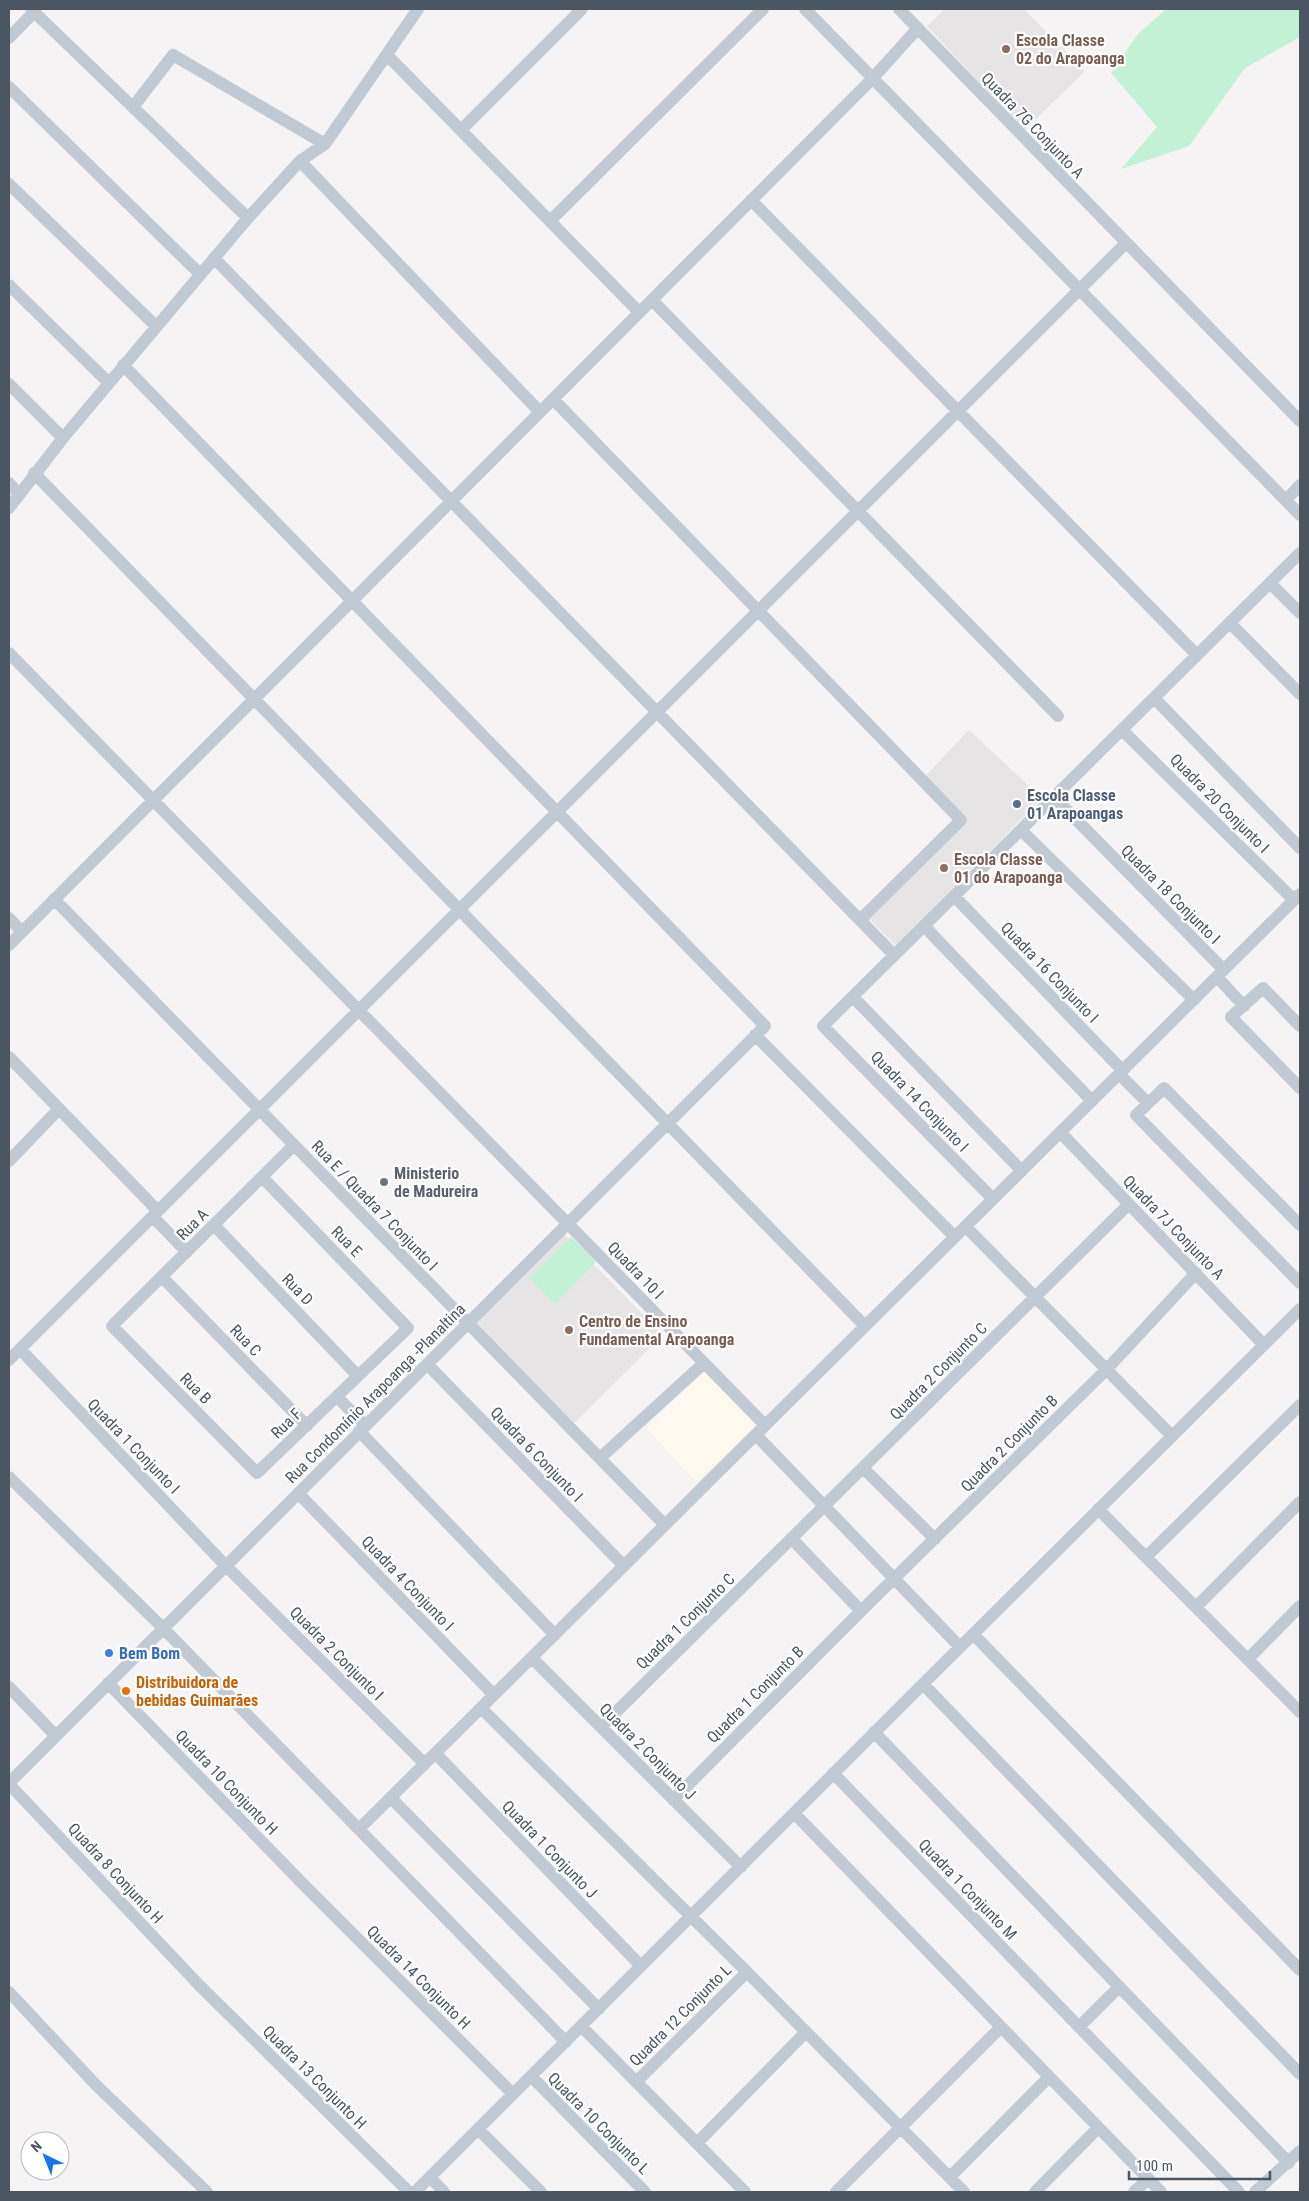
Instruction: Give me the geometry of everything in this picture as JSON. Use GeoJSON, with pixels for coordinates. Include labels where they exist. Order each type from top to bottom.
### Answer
{"type":"FeatureCollection","features":[{"type":"Feature","properties":{"kind":"street"},"geometry":{"type":"LineString","coordinates":[[9,508],[34,473],[248,218],[300,161],[325,144],[418,9]]}},
{"type":"Feature","properties":{"kind":"street"},"geometry":{"type":"LineString","coordinates":[[461,130],[582,9]]}},
{"type":"Feature","properties":{"kind":"street"},"geometry":{"type":"LineString","coordinates":[[550,221],[763,9]]}},
{"type":"Feature","properties":{"kind":"street"},"geometry":{"type":"LineString","coordinates":[[805,9],[1300,515]]}},
{"type":"Feature","properties":{"kind":"street","name":"Quadra 7G Conjunto A"},"geometry":{"type":"LineString","coordinates":[[899,9],[1300,421]]}},
{"type":"Feature","properties":{"kind":"street"},"geometry":{"type":"LineString","coordinates":[[9,38],[32,10],[248,218]]}},
{"type":"Feature","properties":{"kind":"street"},"geometry":{"type":"LineString","coordinates":[[9,945],[873,78],[918,28]]}},
{"type":"Feature","properties":{"kind":"street"},"geometry":{"type":"LineString","coordinates":[[133,107],[173,55],[325,144]]}},
{"type":"Feature","properties":{"kind":"street"},"geometry":{"type":"LineString","coordinates":[[387,55],[639,312]]}},
{"type":"Feature","properties":{"kind":"street"},"geometry":{"type":"LineString","coordinates":[[9,86],[200,274]]}},
{"type":"Feature","properties":{"kind":"street"},"geometry":{"type":"LineString","coordinates":[[300,161],[540,412]]}},
{"type":"Feature","properties":{"kind":"street"},"geometry":{"type":"LineString","coordinates":[[9,184],[156,326]]}},
{"type":"Feature","properties":{"kind":"street"},"geometry":{"type":"LineString","coordinates":[[751,200],[1197,655]]}},
{"type":"Feature","properties":{"kind":"street"},"geometry":{"type":"LineString","coordinates":[[9,1360],[1126,243]]}},
{"type":"Feature","properties":{"kind":"street"},"geometry":{"type":"LineString","coordinates":[[214,258],[894,955]]}},
{"type":"Feature","properties":{"kind":"street"},"geometry":{"type":"LineString","coordinates":[[9,285],[109,383]]}},
{"type":"Feature","properties":{"kind":"street"},"geometry":{"type":"LineString","coordinates":[[652,300],[1058,716]]}},
{"type":"Feature","properties":{"kind":"street"},"geometry":{"type":"LineString","coordinates":[[123,366],[557,812],[955,1237]]}},
{"type":"Feature","properties":{"kind":"street"},"geometry":{"type":"LineString","coordinates":[[9,384],[63,438]]}},
{"type":"Feature","properties":{"kind":"street"},"geometry":{"type":"LineString","coordinates":[[553,399],[961,820],[860,920]]}},
{"type":"Feature","properties":{"kind":"street"},"geometry":{"type":"LineString","coordinates":[[34,473],[866,1326]]}},
{"type":"Feature","properties":{"kind":"street"},"geometry":{"type":"LineString","coordinates":[[9,483],[18,493]]}},
{"type":"Feature","properties":{"kind":"street"},"geometry":{"type":"LineString","coordinates":[[1286,500],[1300,485]]}},
{"type":"Feature","properties":{"kind":"street"},"geometry":{"type":"LineString","coordinates":[[853,997],[1300,553]]}},
{"type":"Feature","properties":{"kind":"street"},"geometry":{"type":"LineString","coordinates":[[1270,583],[1300,613]]}},
{"type":"Feature","properties":{"kind":"street"},"geometry":{"type":"LineString","coordinates":[[1230,623],[1300,694]]}},
{"type":"Feature","properties":{"kind":"street","name":"Quadra 10 I"},"geometry":{"type":"LineString","coordinates":[[9,653],[704,1363],[825,1506],[960,1647]]}},
{"type":"Feature","properties":{"kind":"street","name":"Quadra 20 Conjunto I"},"geometry":{"type":"LineString","coordinates":[[1154,698],[1300,848]]}},
{"type":"Feature","properties":{"kind":"street","name":"Quadra 20 Conjunto I"},"geometry":{"type":"LineString","coordinates":[[1122,730],[1297,897]]}},
{"type":"Feature","properties":{"kind":"street","name":"Quadra 18 Conjunto I"},"geometry":{"type":"LineString","coordinates":[[1054,798],[1220,974],[1244,1006]]}},
{"type":"Feature","properties":{"kind":"street"},"geometry":{"type":"LineString","coordinates":[[1021,830],[1194,1000]]}},
{"type":"Feature","properties":{"kind":"street","name":"Quadra 16 Conjunto I"},"geometry":{"type":"LineString","coordinates":[[954,896],[1121,1072],[1148,1104]]}},
{"type":"Feature","properties":{"kind":"street"},"geometry":{"type":"LineString","coordinates":[[360,1829],[1297,897]]}},
{"type":"Feature","properties":{"kind":"street","name":"Rua E / Quadra 7 Conjunto I"},"geometry":{"type":"LineString","coordinates":[[54,899],[665,1525]]}},
{"type":"Feature","properties":{"kind":"street"},"geometry":{"type":"LineString","coordinates":[[9,918],[22,932]]}},
{"type":"Feature","properties":{"kind":"street"},"geometry":{"type":"LineString","coordinates":[[924,926],[1092,1101]]}},
{"type":"Feature","properties":{"kind":"street"},"geometry":{"type":"LineString","coordinates":[[1300,1026],[1263,988],[1231,1017],[1300,1088]]}},
{"type":"Feature","properties":{"kind":"street","name":"Quadra 14 Conjunto I"},"geometry":{"type":"LineString","coordinates":[[993,1199],[823,1026],[853,997],[1022,1171]]}},
{"type":"Feature","properties":{"kind":"street","name":"Rua Condomínio Arapoanga -Planaltina"},"geometry":{"type":"LineString","coordinates":[[9,1783],[760,1030]]}},
{"type":"Feature","properties":{"kind":"street"},"geometry":{"type":"LineString","coordinates":[[9,1057],[155,1214],[187,1252]]}},
{"type":"Feature","properties":{"kind":"street"},"geometry":{"type":"LineString","coordinates":[[1300,1225],[1164,1088],[1136,1115],[1300,1283]]}},
{"type":"Feature","properties":{"kind":"street"},"geometry":{"type":"LineString","coordinates":[[9,1161],[59,1109]]}},
{"type":"Feature","properties":{"kind":"street","name":"Quadra 7J Conjunto A"},"geometry":{"type":"LineString","coordinates":[[1060,1132],[1264,1345]]}},
{"type":"Feature","properties":{"kind":"street","name":"Rua A"},"geometry":{"type":"LineString","coordinates":[[112,1326],[294,1145]]}},
{"type":"Feature","properties":{"kind":"street","name":"Rua E"},"geometry":{"type":"LineString","coordinates":[[262,1177],[408,1328]]}},
{"type":"Feature","properties":{"kind":"street","name":"Quadra 2 Conjunto C"},"geometry":{"type":"LineString","coordinates":[[825,1506],[1129,1204]]}},
{"type":"Feature","properties":{"kind":"street","name":"Rua D"},"geometry":{"type":"LineString","coordinates":[[214,1225],[358,1376]]}},
{"type":"Feature","properties":{"kind":"street"},"geometry":{"type":"LineString","coordinates":[[966,1227],[1172,1436]]}},
{"type":"Feature","properties":{"kind":"street","name":"Quadra 2 Conjunto B"},"geometry":{"type":"LineString","coordinates":[[894,1578],[1107,1370],[1196,1273]]}},
{"type":"Feature","properties":{"kind":"street","name":"Rua C"},"geometry":{"type":"LineString","coordinates":[[162,1277],[307,1426]]}},
{"type":"Feature","properties":{"kind":"street"},"geometry":{"type":"LineString","coordinates":[[415,2192],[972,1634],[1300,1310]]}},
{"type":"Feature","properties":{"kind":"street","name":"Rua B"},"geometry":{"type":"LineString","coordinates":[[112,1326],[257,1473]]}},
{"type":"Feature","properties":{"kind":"street","name":"Rua F"},"geometry":{"type":"LineString","coordinates":[[257,1473],[408,1328]]}},
{"type":"Feature","properties":{"kind":"street","name":"Quadra 1 Conjunto I"},"geometry":{"type":"LineString","coordinates":[[20,1349],[225,1565]]}},
{"type":"Feature","properties":{"kind":"street"},"geometry":{"type":"LineString","coordinates":[[600,1458],[704,1363]]}},
{"type":"Feature","properties":{"kind":"street","name":"Quadra 6 Conjunto I"},"geometry":{"type":"LineString","coordinates":[[427,1364],[624,1566]]}},
{"type":"Feature","properties":{"kind":"street"},"geometry":{"type":"LineString","coordinates":[[337,1397],[362,1428],[555,1635]]}},
{"type":"Feature","properties":{"kind":"street"},"geometry":{"type":"LineString","coordinates":[[1146,1557],[1300,1405]]}},
{"type":"Feature","properties":{"kind":"street"},"geometry":{"type":"LineString","coordinates":[[864,1468],[935,1539]]}},
{"type":"Feature","properties":{"kind":"street"},"geometry":{"type":"LineString","coordinates":[[9,1477],[163,1628],[566,2042]]}},
{"type":"Feature","properties":{"kind":"street","name":"Quadra 4 Conjunto I"},"geometry":{"type":"LineString","coordinates":[[298,1493],[494,1695]]}},
{"type":"Feature","properties":{"kind":"street"},"geometry":{"type":"LineString","coordinates":[[1196,1607],[1300,1502]]}},
{"type":"Feature","properties":{"kind":"street","name":"Quadra 1 Conjunto C"},"geometry":{"type":"LineString","coordinates":[[601,1727],[825,1506]]}},
{"type":"Feature","properties":{"kind":"street"},"geometry":{"type":"LineString","coordinates":[[1098,1509],[1299,1709]]}},
{"type":"Feature","properties":{"kind":"street"},"geometry":{"type":"LineString","coordinates":[[792,1539],[861,1611]]}},
{"type":"Feature","properties":{"kind":"street","name":"Quadra 2 Conjunto I"},"geometry":{"type":"LineString","coordinates":[[225,1565],[425,1764]]}},
{"type":"Feature","properties":{"kind":"street","name":"Quadra 1 Conjunto B"},"geometry":{"type":"LineString","coordinates":[[673,1800],[894,1578]]}},
{"type":"Feature","properties":{"kind":"street"},"geometry":{"type":"LineString","coordinates":[[1248,1659],[1300,1606]]}},
{"type":"Feature","properties":{"kind":"street"},"geometry":{"type":"LineString","coordinates":[[972,1634],[1300,1970]]}},
{"type":"Feature","properties":{"kind":"street","name":"Quadra 2 Conjunto J"},"geometry":{"type":"LineString","coordinates":[[532,1658],[741,1867]]}},
{"type":"Feature","properties":{"kind":"street","name":"Quadra 10 Conjunto H"},"geometry":{"type":"LineString","coordinates":[[108,1683],[302,1883]]}},
{"type":"Feature","properties":{"kind":"street"},"geometry":{"type":"LineString","coordinates":[[923,1684],[1300,2074]]}},
{"type":"Feature","properties":{"kind":"street"},"geometry":{"type":"LineString","coordinates":[[9,1687],[56,1736]]}},
{"type":"Feature","properties":{"kind":"street"},"geometry":{"type":"LineString","coordinates":[[482,1709],[747,1972],[956,2187],[1049,2077]]}},
{"type":"Feature","properties":{"kind":"street"},"geometry":{"type":"LineString","coordinates":[[874,1732],[1289,2162]]}},
{"type":"Feature","properties":{"kind":"street","name":"Quadra 1 Conjunto J"},"geometry":{"type":"LineString","coordinates":[[436,1754],[641,1966]]}},
{"type":"Feature","properties":{"kind":"street","name":"Quadra 1 Conjunto M"},"geometry":{"type":"LineString","coordinates":[[833,1773],[1239,2192]]}},
{"type":"Feature","properties":{"kind":"street","name":"Quadra 8 Conjunto H"},"geometry":{"type":"LineString","coordinates":[[9,1783],[199,1985]]}},
{"type":"Feature","properties":{"kind":"street"},"geometry":{"type":"LineString","coordinates":[[392,1799],[599,2009]]}},
{"type":"Feature","properties":{"kind":"street"},"geometry":{"type":"LineString","coordinates":[[794,1813],[1161,2192]]}},
{"type":"Feature","properties":{"kind":"street","name":"Quadra 14 Conjunto H"},"geometry":{"type":"LineString","coordinates":[[302,1883],[513,2094]]}},
{"type":"Feature","properties":{"kind":"street","name":"Quadra 12 Conjunto L"},"geometry":{"type":"LineString","coordinates":[[636,2082],[747,1972]]}},
{"type":"Feature","properties":{"kind":"street","name":"Quadra 13 Conjunto H"},"geometry":{"type":"LineString","coordinates":[[199,1985],[409,2192]]}},
{"type":"Feature","properties":{"kind":"street"},"geometry":{"type":"LineString","coordinates":[[1079,2027],[1119,1986]]}},
{"type":"Feature","properties":{"kind":"street"},"geometry":{"type":"LineString","coordinates":[[9,1992],[96,2085],[207,2192]]}},
{"type":"Feature","properties":{"kind":"street"},"geometry":{"type":"LineString","coordinates":[[581,2026],[745,2192]]}},
{"type":"Feature","properties":{"kind":"street"},"geometry":{"type":"LineString","coordinates":[[836,2192],[1001,2027]]}},
{"type":"Feature","properties":{"kind":"street"},"geometry":{"type":"LineString","coordinates":[[697,2143],[806,2032]]}},
{"type":"Feature","properties":{"kind":"street","name":"Quadra 10 Conjunto L"},"geometry":{"type":"LineString","coordinates":[[531,2076],[645,2192]]}},
{"type":"Feature","properties":{"kind":"street"},"geometry":{"type":"LineString","coordinates":[[1035,2192],[1098,2128]]}},
{"type":"Feature","properties":{"kind":"street"},"geometry":{"type":"LineString","coordinates":[[478,2129],[541,2192]]}},
{"type":"Feature","properties":{"kind":"street"},"geometry":{"type":"LineString","coordinates":[[1255,2192],[1300,2152]]}},
{"type":"Feature","properties":{"kind":"street"},"geometry":{"type":"LineString","coordinates":[[430,2177],[444,2192]]}},
{"type":"Feature","properties":{"kind":"street"},"geometry":{"type":"LineString","coordinates":[[1134,2192],[1148,2179]]}},
{"type":"Feature","properties":{"kind":"shaded area","name":"Escola Classe 02 do Arapoanga"},"geometry":{"type":"Polygon","coordinates":[[[945,9],[1024,9],[1085,71],[1024,131],[927,26],[945,9]]]}},
{"type":"Feature","properties":{"kind":"shaded area","name":"Escola Classe 01 do Arapoanga"},"geometry":{"type":"Polygon","coordinates":[[[969,730],[1042,798],[896,946],[867,917],[967,817],[926,775],[969,730]]]}},
{"type":"Feature","properties":{"kind":"shaded area","name":"Centro de Ensino Fundamental Arapoanga"},"geometry":{"type":"Polygon","coordinates":[[[564,1234],[663,1335],[573,1424],[475,1325],[564,1234]]]}},
{"type":"Feature","properties":{"kind":"shaded area"},"geometry":{"type":"Polygon","coordinates":[[[706,1370],[758,1423],[696,1482],[646,1428],[706,1370]]]}},
{"type":"Feature","properties":{"kind":"green space"},"geometry":{"type":"Polygon","coordinates":[[[1166,9],[1300,9],[1300,37],[1245,68],[1189,146],[1121,169],[1157,127],[1111,73],[1138,34],[1166,9]]]}},
{"type":"Feature","properties":{"kind":"green space"},"geometry":{"type":"Polygon","coordinates":[[[571,1237],[597,1261],[555,1304],[529,1278],[571,1237]]]}},
{"type":"Feature","properties":{"kind":"place","name":"Escola Classe 02 do Arapoanga"},"geometry":{"type":"Point","coordinates":[1006,49]}},
{"type":"Feature","properties":{"kind":"place","name":"Escola Classe 01 Arapoangas"},"geometry":{"type":"Point","coordinates":[1017,804]}},
{"type":"Feature","properties":{"kind":"place","name":"Escola Classe 01 do Arapoanga"},"geometry":{"type":"Point","coordinates":[944,868]}},
{"type":"Feature","properties":{"kind":"place","name":"Ministerio de Madureira"},"geometry":{"type":"Point","coordinates":[384,1182]}},
{"type":"Feature","properties":{"kind":"place","name":"Centro de Ensino Fundamental Arapoanga"},"geometry":{"type":"Point","coordinates":[569,1330]}},
{"type":"Feature","properties":{"kind":"place","name":"Bem Bom"},"geometry":{"type":"Point","coordinates":[109,1653]}},
{"type":"Feature","properties":{"kind":"place","name":"Distribuidora de bebidas Guimarães"},"geometry":{"type":"Point","coordinates":[126,1691]}}]}
